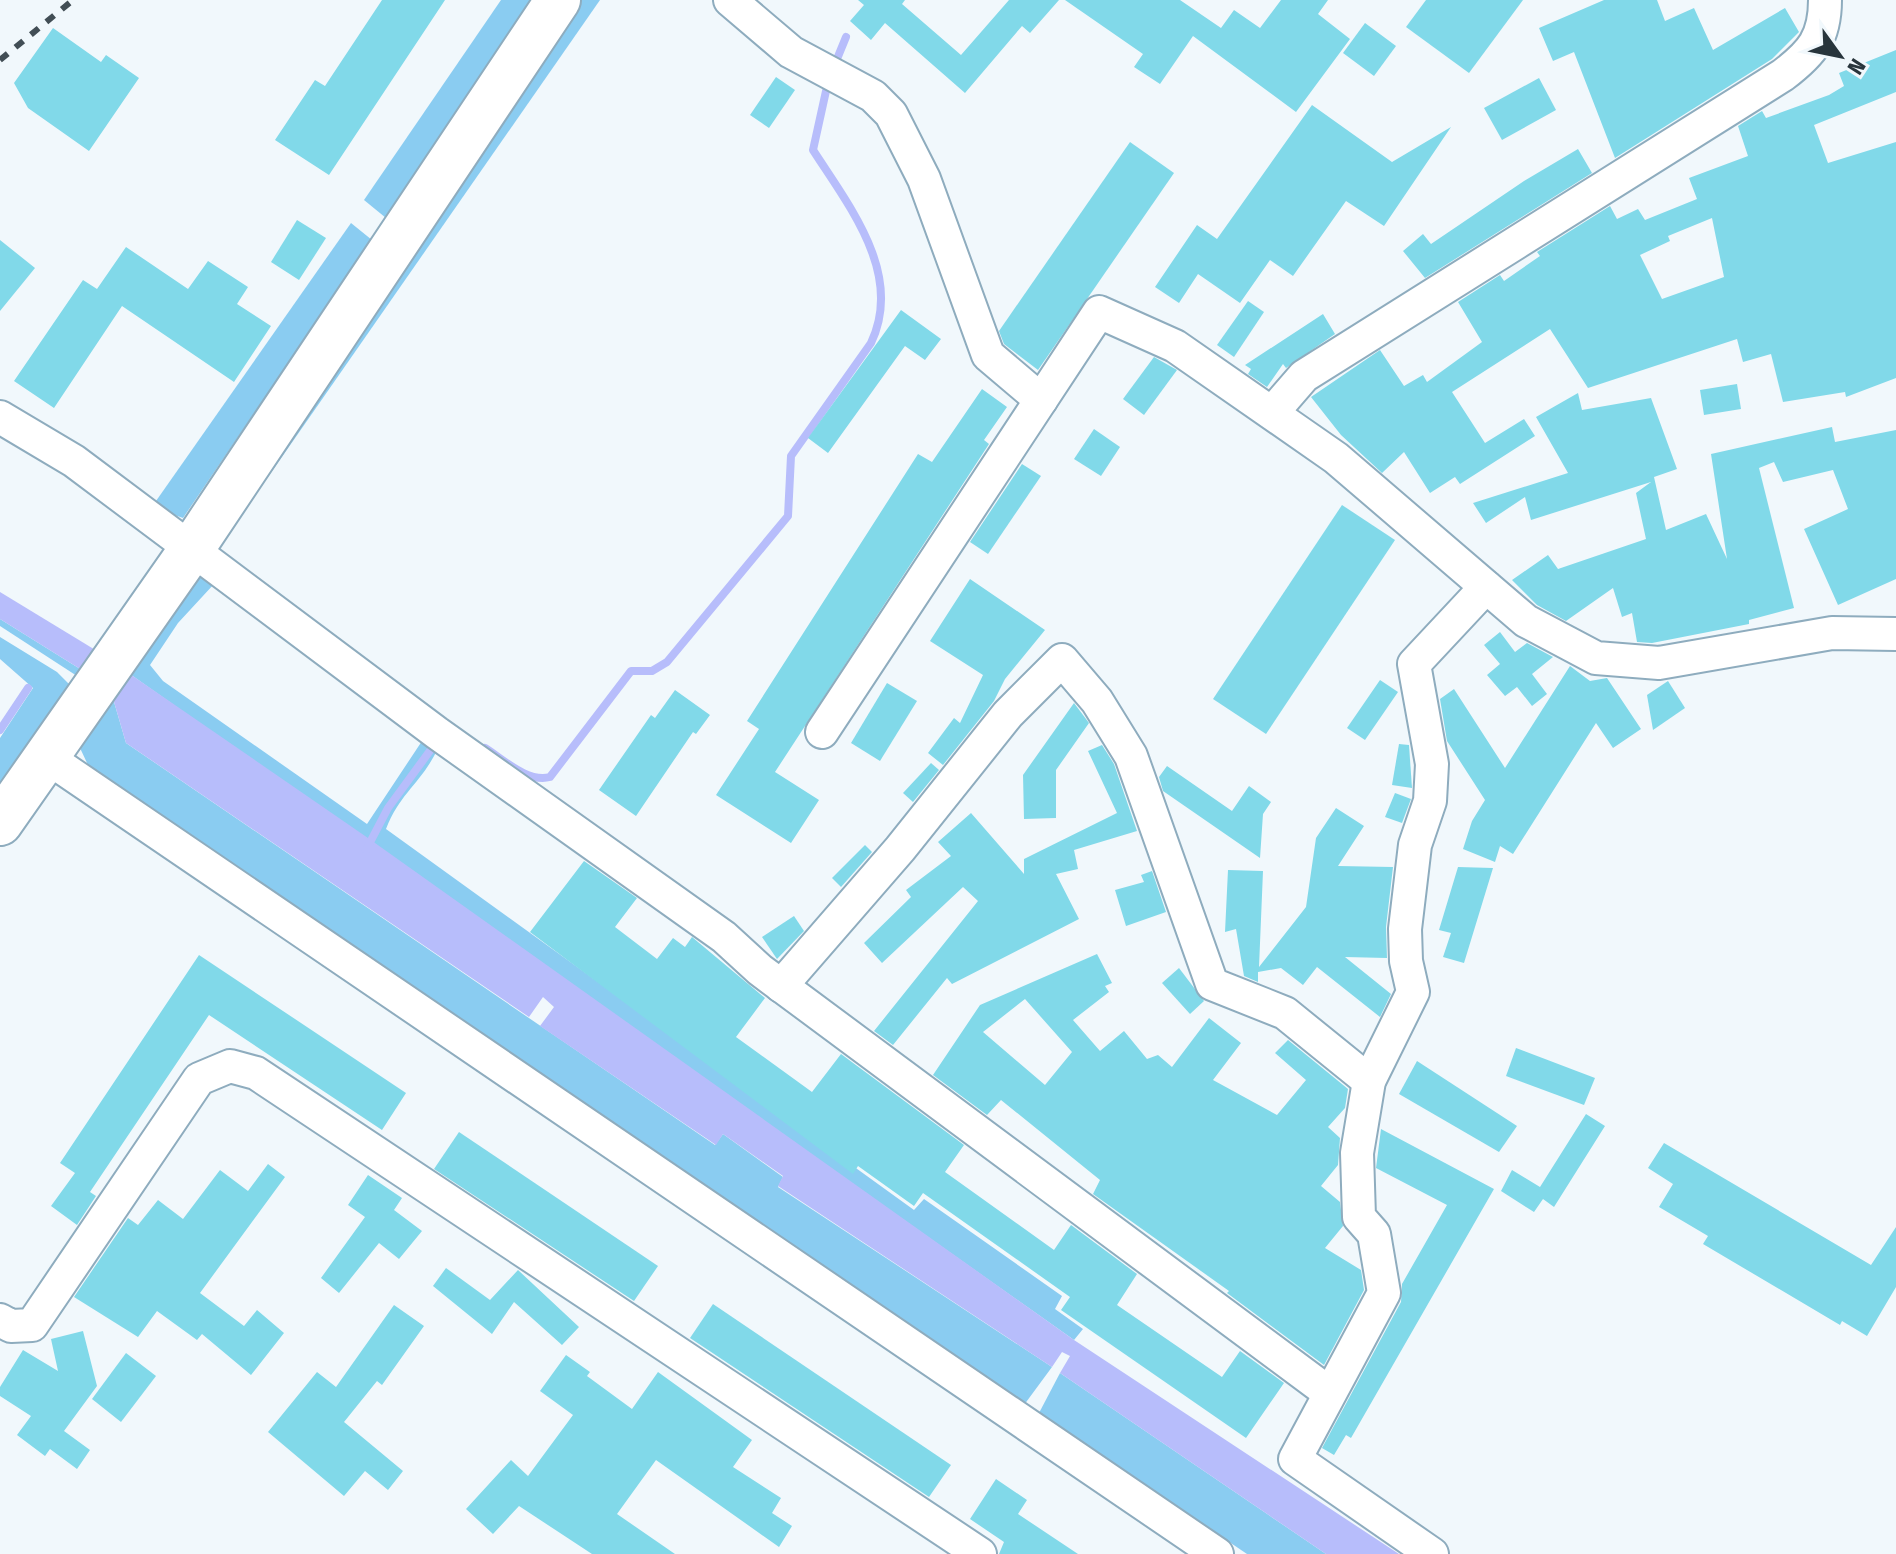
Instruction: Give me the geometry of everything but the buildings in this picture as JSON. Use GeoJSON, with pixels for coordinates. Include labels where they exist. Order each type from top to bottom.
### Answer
{"type":"FeatureCollection","features":[{"type":"Feature","properties":{"kind":"main road"},"geometry":{"type":"LineString","coordinates":[[0,823],[191,550],[558,0]]}},
{"type":"Feature","properties":{"kind":"street"},"geometry":{"type":"LineString","coordinates":[[730,0],[791,52],[873,96],[891,114],[924,179],[988,355],[1041,400]]}},
{"type":"Feature","properties":{"kind":"street"},"geometry":{"type":"LineString","coordinates":[[1272,413],[1304,376],[1806,58],[1824,27],[1825,0]]}},
{"type":"Feature","properties":{"kind":"street"},"geometry":{"type":"LineString","coordinates":[[822,732],[1099,312],[1175,346],[1272,413],[1336,458],[1526,621],[1596,658],[1659,663],[1855,630],[1896,634]]}},
{"type":"Feature","properties":{"kind":"street"},"geometry":{"type":"LineString","coordinates":[[0,417],[74,461],[437,733],[724,937],[781,986],[1328,1392]]}},
{"type":"Feature","properties":{"kind":"street"},"geometry":{"type":"LineString","coordinates":[[1432,1554],[1295,1459],[1328,1392],[1384,1293],[1374,1234],[1359,1217],[1357,1153],[1369,1081],[1413,992],[1406,961],[1405,929],[1415,845],[1430,801],[1432,764],[1414,664],[1486,587]]}},
{"type":"Feature","properties":{"kind":"street"},"geometry":{"type":"LineString","coordinates":[[781,986],[900,849],[1008,714],[1062,660],[1097,701],[1131,756],[1212,984],[1285,1013],[1369,1081]]}},
{"type":"Feature","properties":{"kind":"street"},"geometry":{"type":"LineString","coordinates":[[45,756],[1217,1554]]}},
{"type":"Feature","properties":{"kind":"street"},"geometry":{"type":"LineString","coordinates":[[0,1320],[11,1326],[32,1325],[199,1079],[230,1066],[256,1073],[980,1554]]}},
{"type":"Feature","properties":{"kind":"shaded area"},"geometry":{"type":"Polygon","coordinates":[[[501,0],[533,0],[386,218],[364,200],[501,0]]]}},
{"type":"Feature","properties":{"kind":"shaded area"},"geometry":{"type":"Polygon","coordinates":[[[572,0],[600,0],[215,553],[572,0]]]}},
{"type":"Feature","properties":{"kind":"shaded area"},"geometry":{"type":"Polygon","coordinates":[[[351,223],[372,240],[183,518],[169,513],[156,501],[351,223]]]}},
{"type":"Feature","properties":{"kind":"shaded area"},"geometry":{"type":"Polygon","coordinates":[[[189,566],[214,584],[178,623],[150,665],[163,681],[367,824],[424,738],[438,748],[398,805],[386,829],[914,1210],[924,1199],[1062,1296],[1055,1309],[1083,1329],[1074,1340],[127,672],[189,566]]]}},
{"type":"Feature","properties":{"kind":"shaded area"},"geometry":{"type":"Polygon","coordinates":[[[0,592],[97,651],[85,672],[0,619],[0,592]]]}},
{"type":"Feature","properties":{"kind":"shaded area"},"geometry":{"type":"Polygon","coordinates":[[[0,619],[85,672],[77,676],[0,626],[0,619]]]}},
{"type":"Feature","properties":{"kind":"shaded area"},"geometry":{"type":"Polygon","coordinates":[[[0,637],[57,672],[70,685],[0,788],[0,738],[33,688],[0,659],[0,637]]]}},
{"type":"Feature","properties":{"kind":"shaded area"},"geometry":{"type":"Polygon","coordinates":[[[127,672],[368,838],[1074,1340],[1399,1554],[1326,1554],[1060,1373],[1070,1356],[1062,1352],[1052,1367],[778,1186],[783,1176],[723,1134],[716,1145],[540,1026],[554,1007],[543,997],[529,1017],[126,743],[112,695],[127,672]]]}},
{"type":"Feature","properties":{"kind":"shaded area"},"geometry":{"type":"Polygon","coordinates":[[[112,695],[126,743],[715,1145],[723,1134],[783,1177],[778,1187],[1052,1367],[1024,1405],[88,765],[80,748],[86,731],[112,695]]]}},
{"type":"Feature","properties":{"kind":"shaded area"},"geometry":{"type":"Polygon","coordinates":[[[1060,1373],[1326,1554],[1247,1554],[1039,1413],[1060,1373]]]}},
{"type":"Feature","properties":{"kind":"waterway"},"geometry":{"type":"LineString","coordinates":[[837,59],[846,37]]}},
{"type":"Feature","properties":{"kind":"waterway"},"geometry":{"type":"LineString","coordinates":[[485,748],[525,774],[550,777],[631,671],[652,671],[667,662],[788,516],[791,456],[871,343],[879,317],[881,292],[877,266],[868,242],[856,217],[813,150],[826,91]]}},
{"type":"Feature","properties":{"kind":"waterway"},"geometry":{"type":"LineString","coordinates":[[0,730],[28,688]]}},
{"type":"Feature","properties":{"kind":"waterway"},"geometry":{"type":"LineString","coordinates":[[366,850],[388,808],[432,748]]}},
{"type":"Feature","properties":{"kind":"railway"},"geometry":{"type":"LineString","coordinates":[[0,60],[73,0]]}}]}
